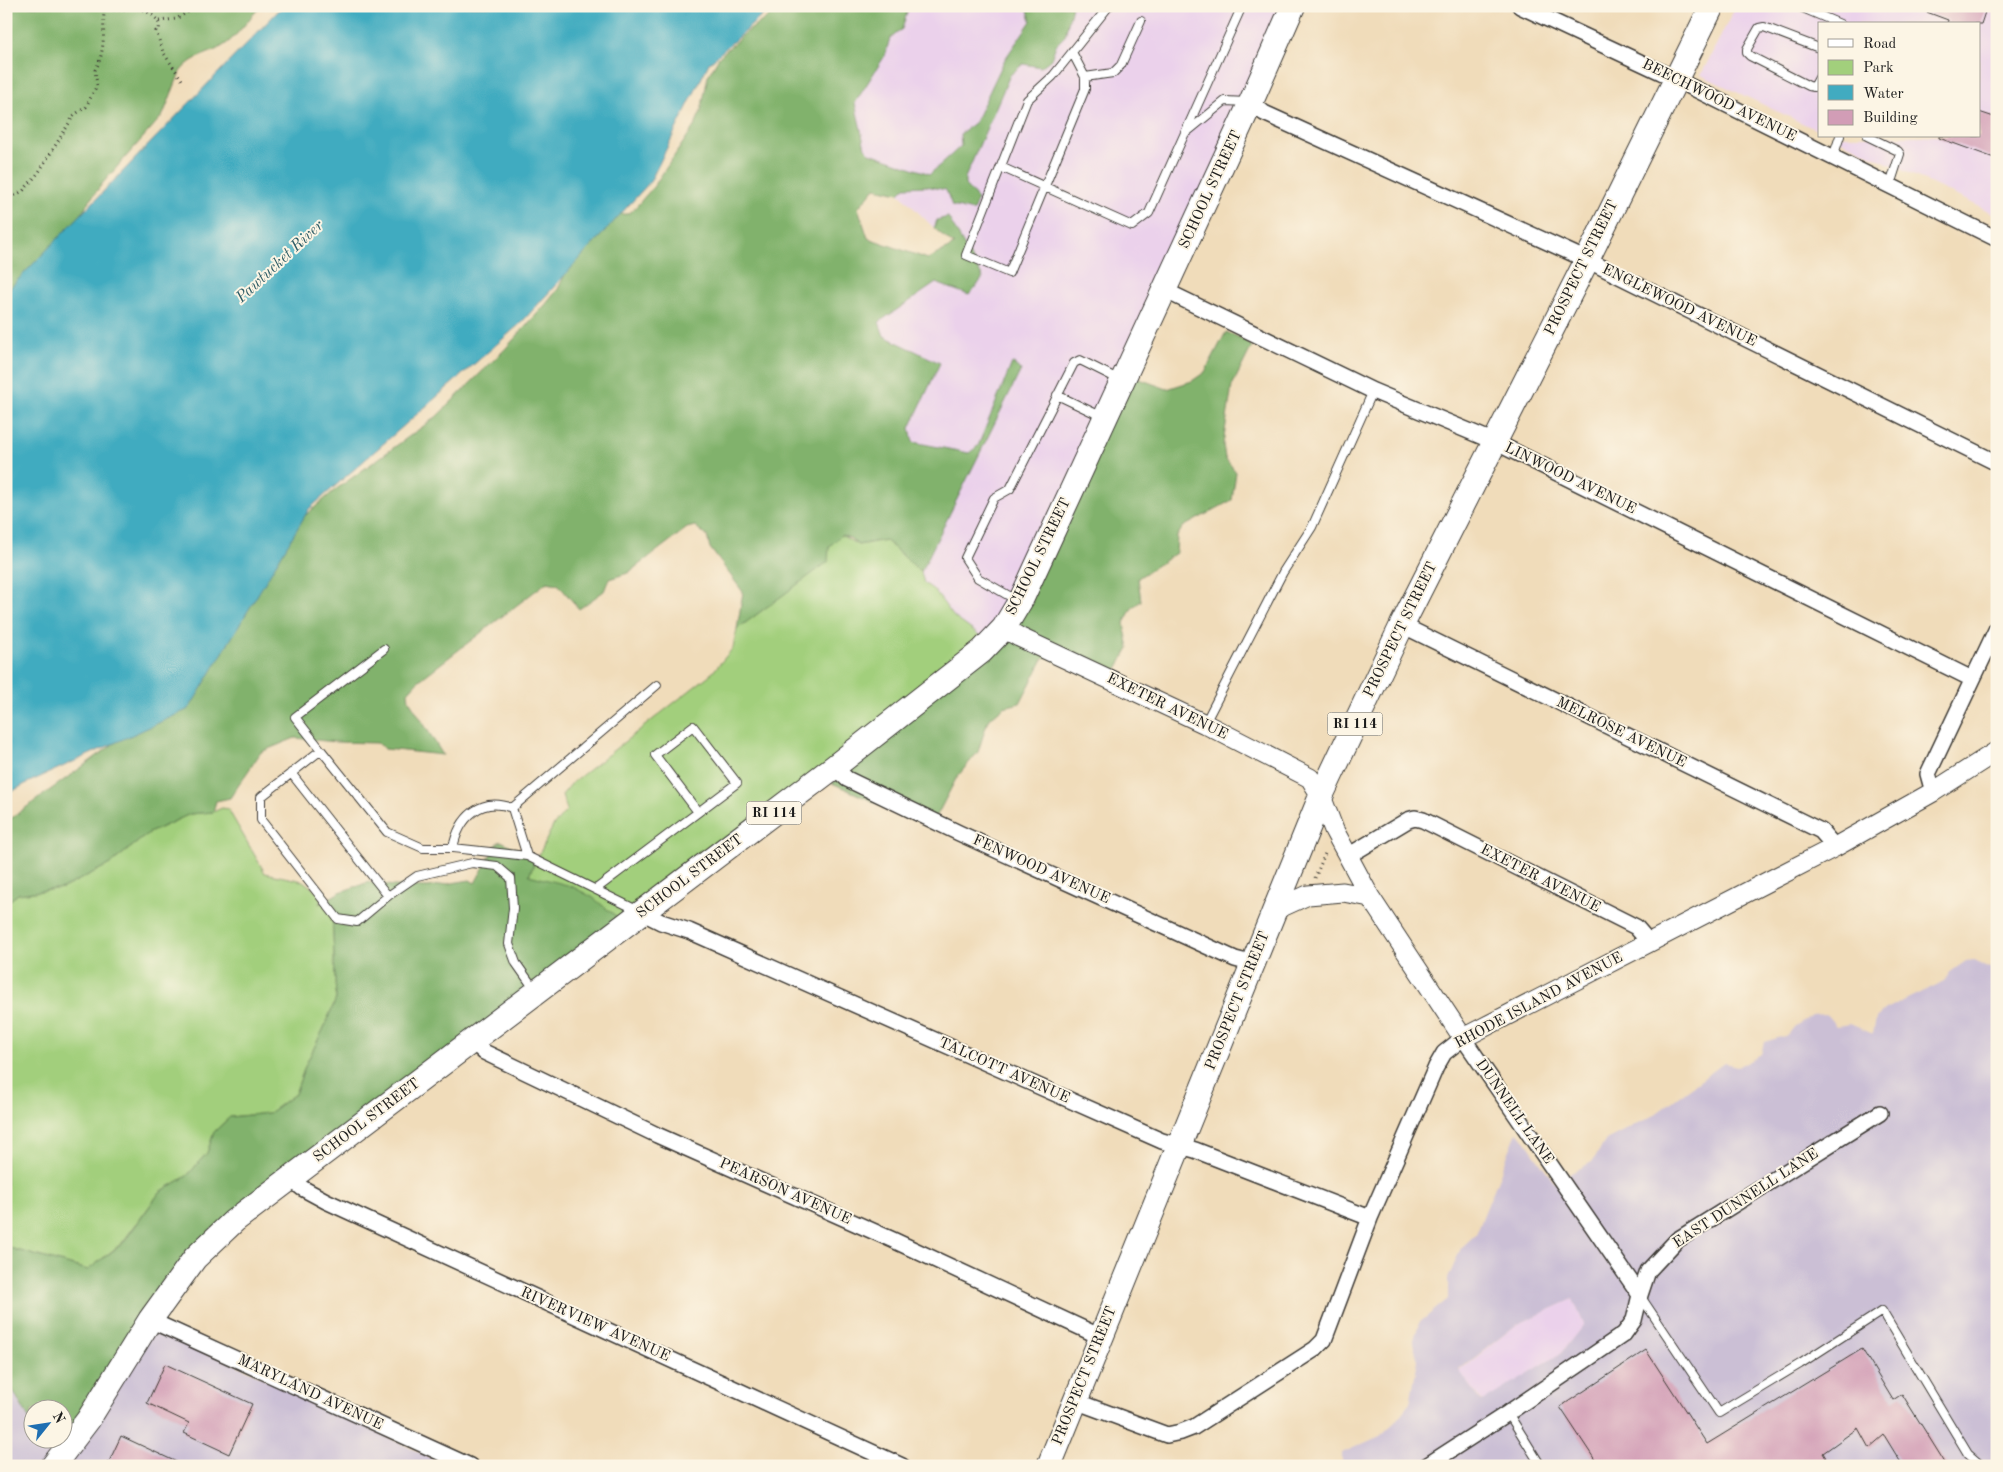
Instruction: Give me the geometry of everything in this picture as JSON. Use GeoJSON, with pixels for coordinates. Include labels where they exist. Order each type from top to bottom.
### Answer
{"type":"FeatureCollection","features":[{"type":"Feature","properties":{"kind":"main road","name":"SCHOOL STREET"},"geometry":{"type":"LineString","coordinates":[[53,1466],[88,1420],[150,1320],[195,1258],[234,1221],[834,768],[982,651],[1004,628],[1019,602],[1252,102],[1293,6]]}},
{"type":"Feature","properties":{"kind":"main road","name":"PROSPECT STREET"},"geometry":{"type":"LineString","coordinates":[[1049,1466],[1321,796],[1402,625],[1712,6]]}},
{"type":"Feature","properties":{"kind":"street","name":"BEECHWOOD AVENUE"},"geometry":{"type":"LineString","coordinates":[[1520,6],[1675,79],[1996,237]]}},
{"type":"Feature","properties":{"kind":"street","name":"ENGLEWOOD AVENUE"},"geometry":{"type":"LineString","coordinates":[[1252,102],[1264,113],[1586,260],[1997,463]]}},
{"type":"Feature","properties":{"kind":"street","name":"LINWOOD AVENUE"},"geometry":{"type":"LineString","coordinates":[[1164,290],[1373,391],[1495,442],[1972,679]]}},
{"type":"Feature","properties":{"kind":"street","name":"MELROSE AVENUE"},"geometry":{"type":"LineString","coordinates":[[1402,625],[1822,831],[1835,847]]}},
{"type":"Feature","properties":{"kind":"street","name":"EXETER AVENUE"},"geometry":{"type":"LineString","coordinates":[[1004,628],[1019,637],[1205,724],[1310,778],[1321,796]]}},
{"type":"Feature","properties":{"kind":"street"},"geometry":{"type":"LineString","coordinates":[[1933,792],[1928,774],[1997,628]]}},
{"type":"Feature","properties":{"kind":"street","name":"RHODE ISLAND AVENUE"},"geometry":{"type":"LineString","coordinates":[[1075,1401],[1167,1435],[1182,1432],[1194,1427],[1315,1349],[1324,1340],[1370,1218],[1436,1067],[1444,1053],[1463,1038],[1835,847],[1933,792],[1997,751]]}},
{"type":"Feature","properties":{"kind":"street","name":"FENWOOD AVENUE"},"geometry":{"type":"LineString","coordinates":[[834,768],[847,779],[950,828],[1235,959],[1254,964]]}},
{"type":"Feature","properties":{"kind":"street","name":"DUNNELL LANE"},"geometry":{"type":"LineString","coordinates":[[1321,796],[1334,830],[1370,897],[1463,1038],[1640,1295]]}},
{"type":"Feature","properties":{"kind":"street","name":"EXETER AVENUE"},"geometry":{"type":"LineString","coordinates":[[1348,856],[1408,820],[1415,818],[1424,820],[1636,927],[1649,942]]}},
{"type":"Feature","properties":{"kind":"street"},"geometry":{"type":"LineString","coordinates":[[1273,911],[1308,894],[1343,892],[1370,897]]}},
{"type":"Feature","properties":{"kind":"street","name":"TALCOTT AVENUE"},"geometry":{"type":"LineString","coordinates":[[643,913],[661,922],[689,931],[1162,1141],[1180,1145],[1370,1218]]}},
{"type":"Feature","properties":{"kind":"street","name":"PEARSON AVENUE"},"geometry":{"type":"LineString","coordinates":[[473,1042],[484,1052],[657,1135],[884,1236],[1101,1337]]}},
{"type":"Feature","properties":{"kind":"street","name":"EAST DUNNELL LANE"},"geometry":{"type":"LineString","coordinates":[[1426,1466],[1624,1334],[1634,1320],[1648,1271],[1677,1240],[1880,1113]]}},
{"type":"Feature","properties":{"kind":"street","name":"RIVERVIEW AVENUE"},"geometry":{"type":"LineString","coordinates":[[291,1179],[302,1188],[334,1205],[902,1466]]}},
{"type":"Feature","properties":{"kind":"street","name":"MARYLAND AVENUE"},"geometry":{"type":"LineString","coordinates":[[150,1320],[470,1466]]}},
{"type":"Feature","properties":{"kind":"lane"},"geometry":{"type":"LineString","coordinates":[[1072,52],[1085,77],[1085,89],[1046,188],[1009,273],[966,255],[1027,100],[1053,76],[1072,52],[1109,6]]}},
{"type":"Feature","properties":{"kind":"lane"},"geometry":{"type":"LineString","coordinates":[[1001,166],[1132,226],[1149,213],[1242,6]]}},
{"type":"Feature","properties":{"kind":"lane"},"geometry":{"type":"LineString","coordinates":[[1798,6],[1835,22]]}},
{"type":"Feature","properties":{"kind":"lane"},"geometry":{"type":"LineString","coordinates":[[1085,77],[1113,73],[1121,65],[1141,21]]}},
{"type":"Feature","properties":{"kind":"lane"},"geometry":{"type":"LineString","coordinates":[[1818,48],[1764,27],[1758,28],[1747,49],[1747,53],[1750,56],[1809,86],[1814,87],[1818,80]]}},
{"type":"Feature","properties":{"kind":"lane"},"geometry":{"type":"LineString","coordinates":[[1185,134],[1226,101],[1252,102]]}},
{"type":"Feature","properties":{"kind":"lane"},"geometry":{"type":"LineString","coordinates":[[1833,157],[1839,138]]}},
{"type":"Feature","properties":{"kind":"lane"},"geometry":{"type":"LineString","coordinates":[[1871,138],[1898,151],[1900,154],[1890,185]]}},
{"type":"Feature","properties":{"kind":"lane"},"geometry":{"type":"LineString","coordinates":[[1019,602],[978,578],[965,558],[994,498],[1010,489],[1074,363],[1080,360],[1122,381]]}},
{"type":"Feature","properties":{"kind":"lane"},"geometry":{"type":"LineString","coordinates":[[1205,724],[1283,572],[1312,527],[1373,391]]}},
{"type":"Feature","properties":{"kind":"lane"},"geometry":{"type":"LineString","coordinates":[[1057,395],[1105,418]]}},
{"type":"Feature","properties":{"kind":"lane"},"geometry":{"type":"LineString","coordinates":[[384,649],[295,717],[387,832],[423,848],[453,848],[527,856],[643,913]]}},
{"type":"Feature","properties":{"kind":"lane"},"geometry":{"type":"LineString","coordinates":[[512,808],[657,684]]}},
{"type":"Feature","properties":{"kind":"lane"},"geometry":{"type":"LineString","coordinates":[[596,889],[737,783],[693,726],[655,755],[698,812]]}},
{"type":"Feature","properties":{"kind":"lane"},"geometry":{"type":"LineString","coordinates":[[320,750],[261,797],[261,820],[338,919],[358,922],[388,896],[417,876],[472,863],[497,866],[511,878],[513,908],[509,944],[516,963],[538,993]]}},
{"type":"Feature","properties":{"kind":"lane"},"geometry":{"type":"LineString","coordinates":[[291,773],[388,896]]}},
{"type":"Feature","properties":{"kind":"lane"},"geometry":{"type":"LineString","coordinates":[[453,848],[456,834],[465,818],[481,807],[500,803],[512,808]]}},
{"type":"Feature","properties":{"kind":"lane"},"geometry":{"type":"LineString","coordinates":[[512,808],[527,856]]}},
{"type":"Feature","properties":{"kind":"lane"},"geometry":{"type":"LineString","coordinates":[[1640,1295],[1718,1413],[1800,1364],[1882,1311],[1968,1454],[1982,1466]]}},
{"type":"Feature","properties":{"kind":"lane"},"geometry":{"type":"LineString","coordinates":[[1508,1413],[1541,1466]]}},
{"type":"Feature","properties":{"kind":"path"},"geometry":{"type":"LineString","coordinates":[[6,200],[23,191],[39,172],[74,114],[86,107],[97,85],[95,70],[100,63],[104,7],[119,10],[140,9],[158,21],[176,19],[198,6]]}},
{"type":"Feature","properties":{"kind":"path"},"geometry":{"type":"LineString","coordinates":[[158,21],[160,24],[159,29],[156,31],[163,52],[182,80]]}},
{"type":"Feature","properties":{"kind":"path"},"geometry":{"type":"LineString","coordinates":[[1313,883],[1327,848]]}},
{"type":"Feature","properties":{"kind":"shaded area"},"geometry":{"type":"Polygon","coordinates":[[[909,6],[1027,6],[1031,20],[1005,59],[975,122],[960,134],[961,146],[930,174],[870,153],[865,148],[855,103],[884,57],[890,39],[902,29],[909,6]]]}},
{"type":"Feature","properties":{"kind":"shaded area"},"geometry":{"type":"Polygon","coordinates":[[[1072,6],[1293,6],[1024,589],[987,641],[954,617],[934,590],[924,583],[921,572],[1021,370],[1012,363],[978,446],[969,453],[913,442],[910,428],[940,363],[884,336],[878,322],[936,283],[969,295],[983,278],[937,220],[934,228],[899,193],[905,187],[926,186],[946,190],[952,206],[977,199],[965,185],[965,178],[1010,75],[1023,64],[1041,67],[1051,59],[1056,45],[1065,36],[1072,6]]]}},
{"type":"Feature","properties":{"kind":"shaded area"},"geometry":{"type":"Polygon","coordinates":[[[1736,6],[1997,6],[1997,215],[1835,138],[1980,138],[1980,22],[1818,22],[1818,131],[1701,75],[1736,6]]]}},
{"type":"Feature","properties":{"kind":"shaded area"},"geometry":{"type":"Polygon","coordinates":[[[1974,960],[1986,967],[1997,969],[1997,1219],[1991,1226],[1997,1247],[1997,1466],[1341,1466],[1342,1453],[1380,1436],[1394,1423],[1410,1403],[1418,1360],[1413,1343],[1419,1323],[1448,1299],[1448,1279],[1461,1248],[1476,1234],[1517,1132],[1554,1182],[1592,1162],[1606,1140],[1654,1115],[1724,1063],[1737,1066],[1746,1063],[1761,1054],[1764,1042],[1788,1035],[1794,1027],[1812,1015],[1826,1014],[1836,1026],[1850,1024],[1873,1034],[1876,1018],[1886,1009],[1945,981],[1949,973],[1966,961],[1974,960]],[[1573,1299],[1516,1325],[1459,1370],[1482,1402],[1561,1353],[1584,1324],[1573,1299]]]}},
{"type":"Feature","properties":{"kind":"shaded area"},"geometry":{"type":"Polygon","coordinates":[[[1573,1299],[1584,1324],[1561,1353],[1483,1402],[1459,1371],[1516,1325],[1573,1299]]]}},
{"type":"Feature","properties":{"kind":"shaded area"},"geometry":{"type":"Polygon","coordinates":[[[151,1324],[448,1466],[6,1466],[6,1378],[22,1407],[22,1450],[72,1450],[72,1426],[151,1324]]]}},
{"type":"Feature","properties":{"kind":"green space"},"geometry":{"type":"Polygon","coordinates":[[[6,6],[261,6],[226,44],[196,58],[185,66],[180,72],[163,115],[102,184],[87,204],[69,237],[6,308],[6,6]]]}},
{"type":"Feature","properties":{"kind":"green space"},"geometry":{"type":"Polygon","coordinates":[[[783,6],[909,6],[902,29],[890,39],[884,57],[855,103],[865,148],[870,153],[930,174],[961,146],[960,134],[975,122],[1005,59],[1031,21],[1027,6],[1072,6],[1065,36],[1056,45],[1051,59],[1041,67],[1023,64],[1010,75],[965,178],[965,185],[978,199],[973,211],[952,206],[946,190],[926,186],[905,187],[899,193],[875,188],[858,208],[868,238],[928,259],[954,245],[934,228],[937,220],[948,217],[983,278],[969,295],[936,283],[879,322],[884,336],[940,363],[910,428],[913,442],[969,453],[978,446],[1012,363],[1021,370],[921,572],[885,540],[858,545],[850,538],[841,535],[829,547],[828,562],[737,629],[743,592],[710,548],[707,536],[695,526],[687,528],[628,573],[609,579],[604,591],[579,609],[558,584],[547,582],[417,682],[408,692],[409,700],[443,755],[385,749],[377,743],[295,738],[261,752],[230,798],[216,801],[213,812],[190,814],[149,833],[110,864],[63,888],[18,894],[6,903],[6,822],[108,748],[153,712],[293,526],[335,490],[436,417],[506,348],[546,304],[558,289],[565,274],[617,214],[627,214],[635,208],[654,186],[695,125],[701,111],[708,76],[719,57],[744,34],[783,6]]]}},
{"type":"Feature","properties":{"kind":"green space"},"geometry":{"type":"Polygon","coordinates":[[[1226,332],[1243,339],[1252,346],[1232,386],[1223,444],[1225,458],[1236,472],[1232,500],[1183,527],[1177,536],[1176,553],[1138,578],[1141,601],[1132,608],[1124,623],[1129,648],[1108,684],[1047,657],[1043,659],[1020,703],[1004,707],[988,720],[978,752],[957,777],[931,827],[832,783],[987,644],[1123,373],[1167,389],[1192,381],[1205,372],[1226,332]]]}},
{"type":"Feature","properties":{"kind":"green space"},"geometry":{"type":"Polygon","coordinates":[[[841,535],[858,545],[885,540],[921,572],[924,583],[934,590],[954,617],[987,641],[627,925],[529,875],[553,826],[567,810],[562,795],[572,783],[712,673],[733,648],[737,629],[827,562],[829,547],[841,535]]]}},
{"type":"Feature","properties":{"kind":"green space"},"geometry":{"type":"Polygon","coordinates":[[[222,808],[228,809],[265,873],[303,881],[323,896],[319,904],[328,899],[332,913],[336,999],[306,1064],[295,1094],[269,1113],[230,1117],[214,1132],[207,1153],[187,1176],[160,1192],[122,1243],[88,1270],[6,1247],[6,903],[18,894],[63,888],[110,864],[149,833],[190,814],[213,812],[222,808]]]}},
{"type":"Feature","properties":{"kind":"green space"},"geometry":{"type":"Polygon","coordinates":[[[501,841],[531,856],[537,857],[529,875],[571,886],[592,897],[627,925],[196,1257],[72,1426],[72,1400],[22,1400],[22,1406],[6,1378],[6,1247],[88,1270],[123,1243],[160,1192],[187,1176],[207,1153],[214,1132],[230,1117],[269,1113],[295,1094],[306,1064],[336,999],[332,913],[328,899],[340,892],[369,882],[393,886],[428,887],[470,880],[475,883],[497,843],[501,841]]]}},
{"type":"Feature","properties":{"kind":"water","name":"Pawtucket River"},"geometry":{"type":"Polygon","coordinates":[[[283,6],[773,6],[709,63],[650,182],[521,323],[309,509],[189,709],[27,783],[6,795],[6,292],[283,6]]]}},
{"type":"Feature","properties":{"kind":"building"},"geometry":{"type":"Polygon","coordinates":[[[1916,6],[1987,6],[1981,24],[1980,22],[1948,22],[1948,20],[1916,8],[1916,6]]]}},
{"type":"Feature","properties":{"kind":"building"},"geometry":{"type":"Polygon","coordinates":[[[1980,112],[1997,118],[1997,159],[1939,138],[1980,138],[1980,112]]]}},
{"type":"Feature","properties":{"kind":"building"},"geometry":{"type":"Polygon","coordinates":[[[1862,1349],[1893,1400],[1902,1394],[1947,1466],[1903,1466],[1884,1435],[1869,1448],[1858,1428],[1823,1453],[1831,1466],[1599,1466],[1560,1407],[1646,1350],[1707,1444],[1862,1349]]]}},
{"type":"Feature","properties":{"kind":"building"},"geometry":{"type":"Polygon","coordinates":[[[165,1364],[252,1404],[229,1454],[184,1433],[189,1423],[147,1403],[165,1364]]]}},
{"type":"Feature","properties":{"kind":"building"},"geometry":{"type":"Polygon","coordinates":[[[121,1436],[185,1466],[107,1466],[121,1436]]]}}]}
